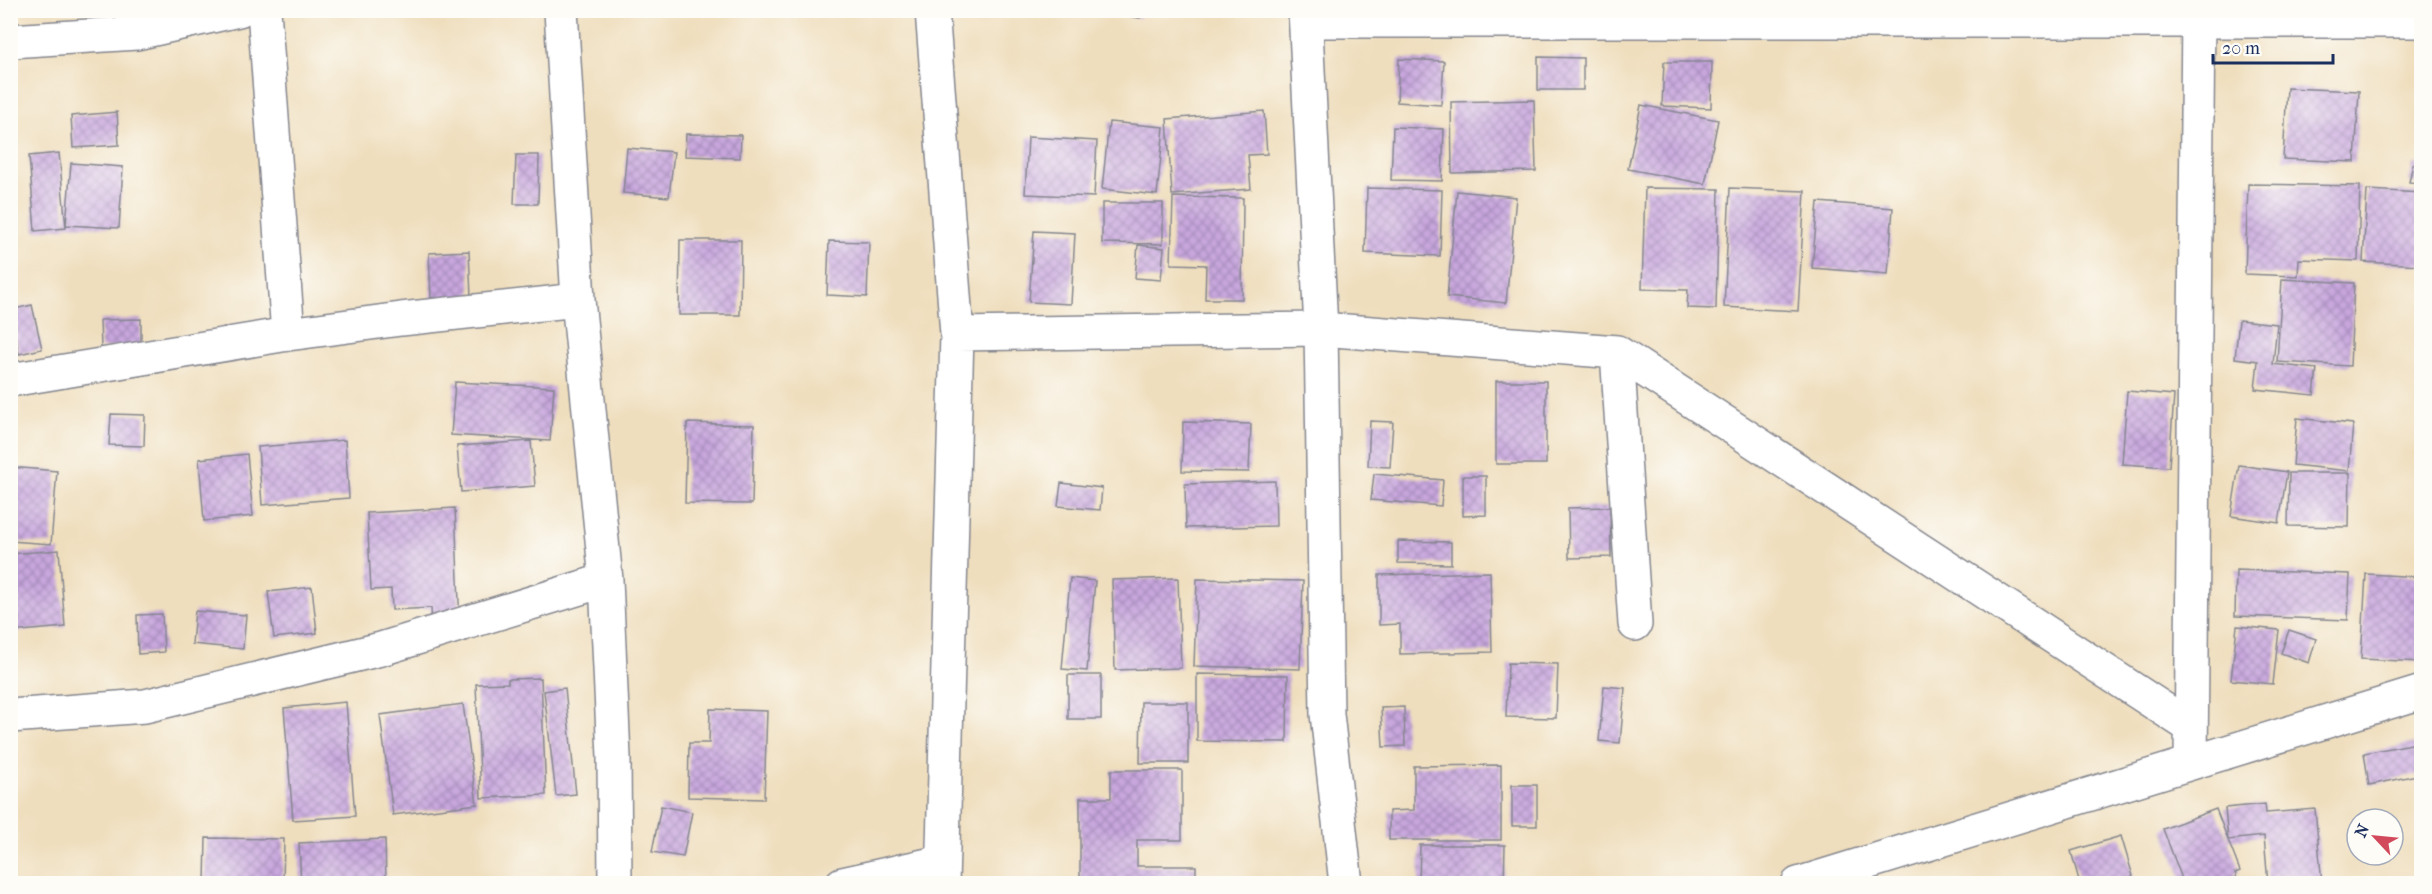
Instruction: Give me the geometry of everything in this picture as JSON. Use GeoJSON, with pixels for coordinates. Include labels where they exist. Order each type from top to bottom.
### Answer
{"type":"FeatureCollection","features":[{"type":"Feature","properties":{"kind":"street"},"geometry":{"type":"LineString","coordinates":[[10,41],[137,33],[239,10]]}},
{"type":"Feature","properties":{"kind":"street"},"geometry":{"type":"LineString","coordinates":[[264,10],[288,334]]}},
{"type":"Feature","properties":{"kind":"street"},"geometry":{"type":"LineString","coordinates":[[561,10],[578,300],[606,580],[614,757],[615,884]]}},
{"type":"Feature","properties":{"kind":"street"},"geometry":{"type":"LineString","coordinates":[[842,884],[942,873],[957,334],[932,10]]}},
{"type":"Feature","properties":{"kind":"street"},"geometry":{"type":"LineString","coordinates":[[1346,884],[1327,714],[1321,329],[1306,16],[2198,16],[2421,21]]}},
{"type":"Feature","properties":{"kind":"street"},"geometry":{"type":"LineString","coordinates":[[2191,763],[2198,16]]}},
{"type":"Feature","properties":{"kind":"street"},"geometry":{"type":"LineString","coordinates":[[10,380],[288,334],[578,300]]}},
{"type":"Feature","properties":{"kind":"street"},"geometry":{"type":"LineString","coordinates":[[957,334],[1321,329],[1617,352],[2191,727]]}},
{"type":"Feature","properties":{"kind":"street"},"geometry":{"type":"LineString","coordinates":[[1617,352],[1635,624]]}},
{"type":"Feature","properties":{"kind":"street"},"geometry":{"type":"LineString","coordinates":[[10,716],[145,706],[381,649],[606,580]]}},
{"type":"Feature","properties":{"kind":"street"},"geometry":{"type":"LineString","coordinates":[[1798,884],[2421,692]]}},
{"type":"Feature","properties":{"kind":"building"},"geometry":{"type":"Polygon","coordinates":[[[1084,10],[1141,10],[1140,18],[1084,10]]]}},
{"type":"Feature","properties":{"kind":"building"},"geometry":{"type":"Polygon","coordinates":[[[1538,57],[1583,58],[1583,90],[1538,90],[1538,57]]]}},
{"type":"Feature","properties":{"kind":"building"},"geometry":{"type":"Polygon","coordinates":[[[1399,59],[1444,61],[1441,105],[1397,102],[1399,59]]]}},
{"type":"Feature","properties":{"kind":"building"},"geometry":{"type":"Polygon","coordinates":[[[1664,62],[1712,62],[1711,108],[1662,106],[1664,62]]]}},
{"type":"Feature","properties":{"kind":"building"},"geometry":{"type":"Polygon","coordinates":[[[2287,88],[2359,91],[2355,162],[2283,159],[2287,88]]]}},
{"type":"Feature","properties":{"kind":"building"},"geometry":{"type":"Polygon","coordinates":[[[1534,100],[1536,171],[1452,173],[1451,102],[1534,100]]]}},
{"type":"Feature","properties":{"kind":"building"},"geometry":{"type":"Polygon","coordinates":[[[1641,105],[1718,120],[1705,184],[1628,169],[1641,105]]]}},
{"type":"Feature","properties":{"kind":"building"},"geometry":{"type":"Polygon","coordinates":[[[1264,111],[1267,154],[1248,155],[1251,189],[1172,195],[1167,119],[1264,111]]]}},
{"type":"Feature","properties":{"kind":"building"},"geometry":{"type":"Polygon","coordinates":[[[117,112],[119,145],[73,148],[71,116],[117,112]]]}},
{"type":"Feature","properties":{"kind":"building"},"geometry":{"type":"Polygon","coordinates":[[[1109,122],[1164,127],[1157,195],[1102,189],[1109,122]]]}},
{"type":"Feature","properties":{"kind":"building"},"geometry":{"type":"Polygon","coordinates":[[[1393,127],[1444,129],[1442,181],[1391,180],[1393,127]]]}},
{"type":"Feature","properties":{"kind":"building"},"geometry":{"type":"Polygon","coordinates":[[[686,134],[741,135],[740,158],[685,156],[686,134]]]}},
{"type":"Feature","properties":{"kind":"building"},"geometry":{"type":"Polygon","coordinates":[[[1028,137],[1097,141],[1094,197],[1025,194],[1028,137]]]}},
{"type":"Feature","properties":{"kind":"building"},"geometry":{"type":"Polygon","coordinates":[[[627,148],[674,152],[669,197],[623,193],[627,148]]]}},
{"type":"Feature","properties":{"kind":"building"},"geometry":{"type":"Polygon","coordinates":[[[59,153],[66,228],[35,231],[29,156],[59,153]]]}},
{"type":"Feature","properties":{"kind":"building"},"geometry":{"type":"Polygon","coordinates":[[[516,155],[539,155],[538,204],[514,204],[516,155]]]}},
{"type":"Feature","properties":{"kind":"building"},"geometry":{"type":"Polygon","coordinates":[[[71,163],[123,167],[119,228],[66,225],[71,163]]]}},
{"type":"Feature","properties":{"kind":"building"},"geometry":{"type":"Polygon","coordinates":[[[2413,164],[2422,165],[2422,184],[2409,182],[2413,164]]]}},
{"type":"Feature","properties":{"kind":"building"},"geometry":{"type":"Polygon","coordinates":[[[2248,184],[2360,186],[2358,261],[2299,259],[2298,276],[2245,274],[2248,184]]]}},
{"type":"Feature","properties":{"kind":"building"},"geometry":{"type":"Polygon","coordinates":[[[1367,188],[1442,190],[1440,256],[1365,253],[1367,188]]]}},
{"type":"Feature","properties":{"kind":"building"},"geometry":{"type":"Polygon","coordinates":[[[1645,188],[1719,189],[1716,309],[1687,308],[1688,290],[1642,289],[1645,188]]]}},
{"type":"Feature","properties":{"kind":"building"},"geometry":{"type":"Polygon","coordinates":[[[1730,188],[1805,191],[1798,311],[1724,307],[1730,188]]]}},
{"type":"Feature","properties":{"kind":"building"},"geometry":{"type":"Polygon","coordinates":[[[2367,190],[2422,193],[2422,265],[2363,262],[2367,190]]]}},
{"type":"Feature","properties":{"kind":"building"},"geometry":{"type":"Polygon","coordinates":[[[1457,191],[1516,197],[1506,303],[1447,297],[1457,191]]]}},
{"type":"Feature","properties":{"kind":"building"},"geometry":{"type":"Polygon","coordinates":[[[1173,197],[1243,198],[1242,299],[1205,299],[1206,265],[1171,264],[1173,197]]]}},
{"type":"Feature","properties":{"kind":"building"},"geometry":{"type":"Polygon","coordinates":[[[1818,202],[1893,208],[1888,274],[1812,268],[1818,202]]]}},
{"type":"Feature","properties":{"kind":"building"},"geometry":{"type":"Polygon","coordinates":[[[1102,203],[1163,203],[1163,244],[1102,243],[1102,203]]]}},
{"type":"Feature","properties":{"kind":"building"},"geometry":{"type":"Polygon","coordinates":[[[1034,231],[1075,233],[1071,304],[1029,302],[1034,231]]]}},
{"type":"Feature","properties":{"kind":"building"},"geometry":{"type":"Polygon","coordinates":[[[680,240],[741,240],[740,315],[679,315],[680,240]]]}},
{"type":"Feature","properties":{"kind":"building"},"geometry":{"type":"Polygon","coordinates":[[[829,241],[869,242],[867,297],[827,295],[829,241]]]}},
{"type":"Feature","properties":{"kind":"building"},"geometry":{"type":"Polygon","coordinates":[[[1138,245],[1164,248],[1161,280],[1135,278],[1138,245]]]}},
{"type":"Feature","properties":{"kind":"building"},"geometry":{"type":"Polygon","coordinates":[[[469,251],[471,297],[431,298],[429,253],[469,251]]]}},
{"type":"Feature","properties":{"kind":"building"},"geometry":{"type":"Polygon","coordinates":[[[2282,279],[2354,283],[2350,366],[2277,362],[2282,279]]]}},
{"type":"Feature","properties":{"kind":"building"},"geometry":{"type":"Polygon","coordinates":[[[32,305],[42,349],[19,354],[10,310],[32,305]]]}},
{"type":"Feature","properties":{"kind":"building"},"geometry":{"type":"Polygon","coordinates":[[[141,319],[141,348],[101,348],[100,320],[141,319]]]}},
{"type":"Feature","properties":{"kind":"building"},"geometry":{"type":"Polygon","coordinates":[[[2239,320],[2277,324],[2273,364],[2317,369],[2314,395],[2255,389],[2258,361],[2235,358],[2239,320]]]}},
{"type":"Feature","properties":{"kind":"building"},"geometry":{"type":"Polygon","coordinates":[[[1496,381],[1546,381],[1546,464],[1496,464],[1496,381]]]}},
{"type":"Feature","properties":{"kind":"building"},"geometry":{"type":"Polygon","coordinates":[[[455,382],[554,387],[550,441],[451,435],[455,382]]]}},
{"type":"Feature","properties":{"kind":"building"},"geometry":{"type":"Polygon","coordinates":[[[2127,391],[2174,395],[2169,467],[2122,464],[2127,391]]]}},
{"type":"Feature","properties":{"kind":"building"},"geometry":{"type":"Polygon","coordinates":[[[111,414],[145,415],[144,446],[109,445],[111,414]]]}},
{"type":"Feature","properties":{"kind":"building"},"geometry":{"type":"Polygon","coordinates":[[[2297,418],[2353,424],[2349,471],[2293,465],[2297,418]]]}},
{"type":"Feature","properties":{"kind":"building"},"geometry":{"type":"Polygon","coordinates":[[[1370,421],[1393,422],[1390,467],[1368,466],[1370,421]]]}},
{"type":"Feature","properties":{"kind":"building"},"geometry":{"type":"Polygon","coordinates":[[[1183,422],[1251,424],[1249,472],[1182,471],[1183,422]]]}},
{"type":"Feature","properties":{"kind":"building"},"geometry":{"type":"Polygon","coordinates":[[[687,423],[754,425],[752,504],[685,503],[687,423]]]}},
{"type":"Feature","properties":{"kind":"building"},"geometry":{"type":"Polygon","coordinates":[[[345,440],[349,498],[262,505],[258,447],[345,440]]]}},
{"type":"Feature","properties":{"kind":"building"},"geometry":{"type":"Polygon","coordinates":[[[531,441],[535,486],[461,492],[457,446],[531,441]]]}},
{"type":"Feature","properties":{"kind":"building"},"geometry":{"type":"Polygon","coordinates":[[[247,454],[253,516],[204,521],[199,459],[247,454]]]}},
{"type":"Feature","properties":{"kind":"building"},"geometry":{"type":"Polygon","coordinates":[[[2239,465],[2287,472],[2279,523],[2231,516],[2239,465]]]}},
{"type":"Feature","properties":{"kind":"building"},"geometry":{"type":"Polygon","coordinates":[[[10,467],[57,471],[51,544],[10,541],[10,467]]]}},
{"type":"Feature","properties":{"kind":"building"},"geometry":{"type":"Polygon","coordinates":[[[2289,473],[2350,473],[2349,527],[2288,526],[2289,473]]]}},
{"type":"Feature","properties":{"kind":"building"},"geometry":{"type":"Polygon","coordinates":[[[1374,474],[1443,480],[1441,506],[1371,500],[1374,474]]]}},
{"type":"Feature","properties":{"kind":"building"},"geometry":{"type":"Polygon","coordinates":[[[1463,476],[1486,476],[1486,515],[1463,516],[1463,476]]]}},
{"type":"Feature","properties":{"kind":"building"},"geometry":{"type":"Polygon","coordinates":[[[1275,481],[1276,526],[1186,528],[1185,484],[1275,481]]]}},
{"type":"Feature","properties":{"kind":"building"},"geometry":{"type":"Polygon","coordinates":[[[1061,483],[1102,488],[1100,510],[1058,506],[1061,483]]]}},
{"type":"Feature","properties":{"kind":"building"},"geometry":{"type":"Polygon","coordinates":[[[1610,507],[1611,557],[1569,558],[1568,508],[1610,507]]]}},
{"type":"Feature","properties":{"kind":"building"},"geometry":{"type":"Polygon","coordinates":[[[455,508],[460,626],[432,627],[431,608],[392,610],[391,589],[371,590],[367,513],[455,508]]]}},
{"type":"Feature","properties":{"kind":"building"},"geometry":{"type":"Polygon","coordinates":[[[1398,541],[1451,542],[1451,564],[1398,563],[1398,541]]]}},
{"type":"Feature","properties":{"kind":"building"},"geometry":{"type":"Polygon","coordinates":[[[59,550],[65,627],[10,632],[10,554],[59,550]]]}},
{"type":"Feature","properties":{"kind":"building"},"geometry":{"type":"Polygon","coordinates":[[[2236,570],[2350,574],[2348,620],[2235,616],[2236,570]]]}},
{"type":"Feature","properties":{"kind":"building"},"geometry":{"type":"Polygon","coordinates":[[[1490,572],[1492,652],[1400,654],[1400,624],[1379,625],[1379,575],[1490,572]]]}},
{"type":"Feature","properties":{"kind":"building"},"geometry":{"type":"Polygon","coordinates":[[[2366,574],[2422,577],[2422,662],[2361,659],[2366,574]]]}},
{"type":"Feature","properties":{"kind":"building"},"geometry":{"type":"Polygon","coordinates":[[[1070,578],[1095,581],[1087,671],[1062,669],[1070,578]]]}},
{"type":"Feature","properties":{"kind":"building"},"geometry":{"type":"Polygon","coordinates":[[[1178,578],[1181,668],[1115,670],[1112,580],[1178,578]]]}},
{"type":"Feature","properties":{"kind":"building"},"geometry":{"type":"Polygon","coordinates":[[[1197,579],[1303,581],[1300,669],[1194,666],[1197,579]]]}},
{"type":"Feature","properties":{"kind":"building"},"geometry":{"type":"Polygon","coordinates":[[[312,587],[317,633],[274,638],[268,592],[312,587]]]}},
{"type":"Feature","properties":{"kind":"building"},"geometry":{"type":"Polygon","coordinates":[[[195,611],[246,615],[243,649],[192,644],[195,611]]]}},
{"type":"Feature","properties":{"kind":"building"},"geometry":{"type":"Polygon","coordinates":[[[162,614],[164,652],[138,654],[137,615],[162,614]]]}},
{"type":"Feature","properties":{"kind":"building"},"geometry":{"type":"Polygon","coordinates":[[[2237,626],[2279,630],[2273,684],[2231,680],[2237,626]]]}},
{"type":"Feature","properties":{"kind":"building"},"geometry":{"type":"Polygon","coordinates":[[[2289,630],[2316,639],[2309,663],[2281,653],[2289,630]]]}},
{"type":"Feature","properties":{"kind":"building"},"geometry":{"type":"Polygon","coordinates":[[[1508,663],[1558,664],[1556,718],[1506,717],[1508,663]]]}},
{"type":"Feature","properties":{"kind":"building"},"geometry":{"type":"Polygon","coordinates":[[[1197,674],[1288,675],[1287,742],[1197,741],[1197,674]]]}},
{"type":"Feature","properties":{"kind":"building"},"geometry":{"type":"Polygon","coordinates":[[[1068,675],[1101,675],[1101,719],[1068,719],[1068,675]]]}},
{"type":"Feature","properties":{"kind":"building"},"geometry":{"type":"Polygon","coordinates":[[[541,678],[546,795],[481,798],[476,684],[508,683],[508,679],[541,678]]]}},
{"type":"Feature","properties":{"kind":"building"},"geometry":{"type":"Polygon","coordinates":[[[1604,686],[1625,688],[1620,743],[1599,741],[1604,686]]]}},
{"type":"Feature","properties":{"kind":"building"},"geometry":{"type":"Polygon","coordinates":[[[565,688],[576,794],[556,796],[544,691],[565,688]]]}},
{"type":"Feature","properties":{"kind":"building"},"geometry":{"type":"Polygon","coordinates":[[[346,702],[355,816],[293,820],[284,708],[346,702]]]}},
{"type":"Feature","properties":{"kind":"building"},"geometry":{"type":"Polygon","coordinates":[[[1141,702],[1188,702],[1188,763],[1140,763],[1141,702]]]}},
{"type":"Feature","properties":{"kind":"building"},"geometry":{"type":"Polygon","coordinates":[[[463,704],[477,804],[393,815],[380,715],[463,704]]]}},
{"type":"Feature","properties":{"kind":"building"},"geometry":{"type":"Polygon","coordinates":[[[1404,707],[1405,746],[1383,747],[1381,708],[1404,707]]]}},
{"type":"Feature","properties":{"kind":"building"},"geometry":{"type":"Polygon","coordinates":[[[710,709],[767,711],[764,799],[688,797],[689,743],[709,743],[710,709]]]}},
{"type":"Feature","properties":{"kind":"building"},"geometry":{"type":"Polygon","coordinates":[[[2422,742],[2422,774],[2369,785],[2364,753],[2422,742]]]}},
{"type":"Feature","properties":{"kind":"building"},"geometry":{"type":"Polygon","coordinates":[[[1501,765],[1501,840],[1389,840],[1389,811],[1414,810],[1414,766],[1501,765]]]}},
{"type":"Feature","properties":{"kind":"building"},"geometry":{"type":"Polygon","coordinates":[[[1111,770],[1182,770],[1182,840],[1137,840],[1137,866],[1196,866],[1196,884],[1080,884],[1080,798],[1111,798],[1111,770]]]}},
{"type":"Feature","properties":{"kind":"building"},"geometry":{"type":"Polygon","coordinates":[[[1512,785],[1537,785],[1537,826],[1512,826],[1512,785]]]}},
{"type":"Feature","properties":{"kind":"building"},"geometry":{"type":"Polygon","coordinates":[[[2265,804],[2266,813],[2315,809],[2322,884],[2268,884],[2264,836],[2228,840],[2225,808],[2265,804]]]}},
{"type":"Feature","properties":{"kind":"building"},"geometry":{"type":"Polygon","coordinates":[[[661,806],[692,812],[683,857],[652,852],[661,806]]]}},
{"type":"Feature","properties":{"kind":"building"},"geometry":{"type":"Polygon","coordinates":[[[2216,809],[2240,871],[2235,873],[2239,884],[2184,884],[2163,829],[2216,809]]]}},
{"type":"Feature","properties":{"kind":"building"},"geometry":{"type":"Polygon","coordinates":[[[2121,836],[2133,876],[2107,884],[2080,884],[2071,851],[2121,836]]]}},
{"type":"Feature","properties":{"kind":"building"},"geometry":{"type":"Polygon","coordinates":[[[206,838],[284,839],[283,884],[205,884],[206,838]]]}},
{"type":"Feature","properties":{"kind":"building"},"geometry":{"type":"Polygon","coordinates":[[[385,839],[386,884],[301,884],[299,843],[385,839]]]}},
{"type":"Feature","properties":{"kind":"building"},"geometry":{"type":"Polygon","coordinates":[[[1420,845],[1505,845],[1504,884],[1419,884],[1420,845]]]}}]}
